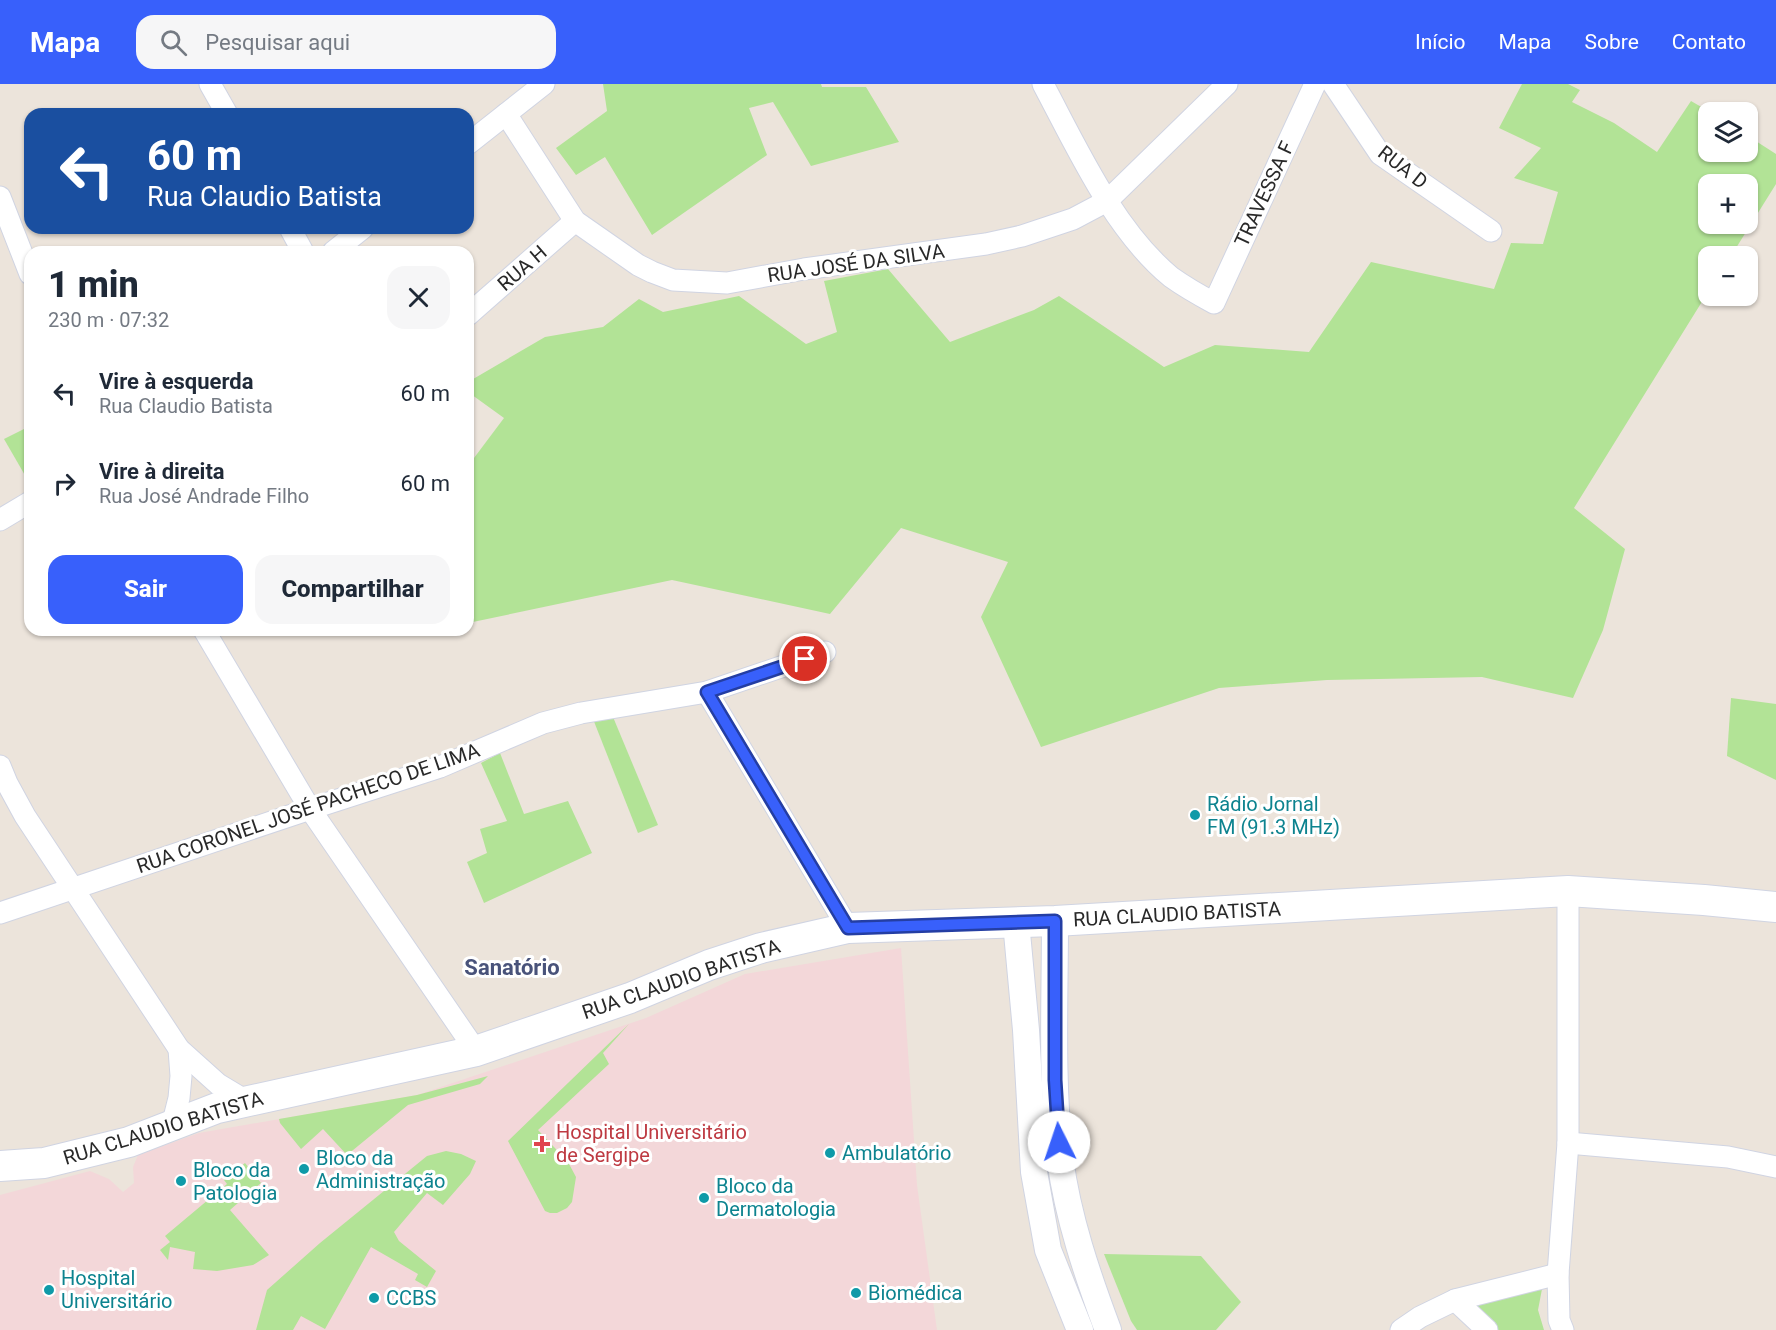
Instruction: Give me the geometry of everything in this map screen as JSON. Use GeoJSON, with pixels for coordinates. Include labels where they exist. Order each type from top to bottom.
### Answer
{"type":"FeatureCollection","features":[{"type":"Feature","properties":{"kind":"main road","name":"RUA CLAUDIO BATISTA"},"geometry":{"type":"LineString","coordinates":[[0,1166],[44,1163],[129,1142],[217,1108],[476,1051],[630,998],[709,965],[761,948],[848,928],[1055,921],[1568,891],[1776,907]]}},
{"type":"Feature","properties":{"kind":"street"},"geometry":{"type":"LineString","coordinates":[[474,139],[544,84]]}},
{"type":"Feature","properties":{"kind":"street"},"geometry":{"type":"LineString","coordinates":[[1042,84],[1107,201]]}},
{"type":"Feature","properties":{"kind":"street","name":"RUA JOSÉ DA SILVA"},"geometry":{"type":"LineString","coordinates":[[506,114],[575,221],[638,265],[652,272],[673,280],[727,283],[804,269],[986,244],[1022,236],[1073,219],[1107,201],[1227,84]]}},
{"type":"Feature","properties":{"kind":"street","name":"TRAVESSA F"},"geometry":{"type":"LineString","coordinates":[[1107,201],[1155,261],[1188,289],[1214,303],[1315,84]]}},
{"type":"Feature","properties":{"kind":"street","name":"RUA D"},"geometry":{"type":"LineString","coordinates":[[1333,84],[1380,154],[1491,231]]}},
{"type":"Feature","properties":{"kind":"street"},"geometry":{"type":"LineString","coordinates":[[213,85],[224,108]]}},
{"type":"Feature","properties":{"kind":"street"},"geometry":{"type":"LineString","coordinates":[[0,196],[24,258]]}},
{"type":"Feature","properties":{"kind":"street","name":"RUA H"},"geometry":{"type":"LineString","coordinates":[[474,310],[575,221]]}},
{"type":"Feature","properties":{"kind":"street"},"geometry":{"type":"LineString","coordinates":[[340,246],[356,234]]}},
{"type":"Feature","properties":{"kind":"street"},"geometry":{"type":"LineString","coordinates":[[0,520],[24,506]]}},
{"type":"Feature","properties":{"kind":"street"},"geometry":{"type":"LineString","coordinates":[[208,636],[310,809],[476,1051]]}},
{"type":"Feature","properties":{"kind":"street","name":"RUA CORONEL JOSÉ PACHECO DE LIMA"},"geometry":{"type":"LineString","coordinates":[[0,913],[440,767],[532,727],[563,717],[707,692],[825,652]]}},
{"type":"Feature","properties":{"kind":"street"},"geometry":{"type":"LineString","coordinates":[[707,692],[848,928]]}},
{"type":"Feature","properties":{"kind":"street"},"geometry":{"type":"LineString","coordinates":[[0,766],[25,816],[179,1049],[218,1084],[248,1101]]}},
{"type":"Feature","properties":{"kind":"street"},"geometry":{"type":"LineString","coordinates":[[1563,1330],[1559,1320],[1558,1274],[1568,1143],[1568,891]]}},
{"type":"Feature","properties":{"kind":"street"},"geometry":{"type":"LineString","coordinates":[[1055,921],[1055,1080],[1060,1161],[1073,1228],[1088,1278],[1108,1330]]}},
{"type":"Feature","properties":{"kind":"street"},"geometry":{"type":"LineString","coordinates":[[1016,922],[1026,1030],[1034,1173],[1048,1250],[1080,1330]]}},
{"type":"Feature","properties":{"kind":"street"},"geometry":{"type":"LineString","coordinates":[[172,1126],[182,1076],[179,1049]]}},
{"type":"Feature","properties":{"kind":"street"},"geometry":{"type":"LineString","coordinates":[[1568,1143],[1728,1157],[1776,1167]]}},
{"type":"Feature","properties":{"kind":"street"},"geometry":{"type":"LineString","coordinates":[[1401,1330],[1420,1317],[1455,1300],[1558,1274]]}},
{"type":"Feature","properties":{"kind":"street"},"geometry":{"type":"LineString","coordinates":[[1455,1300],[1487,1330]]}},
{"type":"Feature","properties":{"kind":"shaded area","name":"Hospital Universitário de Sergipe"},"geometry":{"type":"Polygon","coordinates":[[[901,948],[917,1185],[937,1330],[0,1330],[0,1195],[90,1171],[109,1179],[123,1192],[134,1183],[133,1167],[138,1155],[199,1133],[417,1095],[646,1018],[745,974],[901,948]]]}},
{"type":"Feature","properties":{"kind":"green space"},"geometry":{"type":"Polygon","coordinates":[[[603,84],[821,84],[822,87],[866,87],[899,142],[811,166],[773,102],[749,108],[767,155],[652,235],[605,157],[576,175],[556,148],[607,111],[603,84]]]}},
{"type":"Feature","properties":{"kind":"green space"},"geometry":{"type":"Polygon","coordinates":[[[1522,84],[1568,84],[1580,90],[1572,102],[1614,123],[1657,152],[1691,101],[1698,105],[1698,162],[1758,162],[1758,142],[1776,154],[1776,184],[1758,213],[1758,174],[1698,174],[1698,234],[1745,234],[1737,246],[1698,246],[1699,306],[1574,508],[1625,549],[1603,630],[1573,698],[1482,677],[1327,680],[1219,688],[1041,747],[981,617],[1008,562],[901,528],[830,614],[672,580],[474,622],[474,458],[504,418],[474,396],[474,378],[545,337],[603,327],[639,299],[663,312],[739,296],[806,344],[837,332],[824,281],[888,269],[950,342],[1034,310],[1059,296],[1164,367],[1215,345],[1309,352],[1371,262],[1494,289],[1511,243],[1543,244],[1558,192],[1514,178],[1541,148],[1499,128],[1522,84]]]}},
{"type":"Feature","properties":{"kind":"green space"},"geometry":{"type":"Polygon","coordinates":[[[24,429],[24,474],[4,439],[24,429]]]}},
{"type":"Feature","properties":{"kind":"green space"},"geometry":{"type":"Polygon","coordinates":[[[1731,698],[1776,704],[1776,780],[1727,756],[1731,698]]]}},
{"type":"Feature","properties":{"kind":"green space"},"geometry":{"type":"Polygon","coordinates":[[[613,717],[658,825],[638,833],[593,719],[613,717]]]}},
{"type":"Feature","properties":{"kind":"green space"},"geometry":{"type":"Polygon","coordinates":[[[500,753],[524,814],[568,801],[592,853],[484,903],[467,862],[487,853],[480,829],[507,821],[481,763],[500,753]]]}},
{"type":"Feature","properties":{"kind":"green space"},"geometry":{"type":"Polygon","coordinates":[[[629,1024],[603,1053],[609,1064],[538,1130],[568,1162],[576,1177],[572,1202],[567,1208],[557,1213],[545,1211],[508,1141],[629,1024]]]}},
{"type":"Feature","properties":{"kind":"green space"},"geometry":{"type":"Polygon","coordinates":[[[488,1076],[480,1084],[408,1105],[347,1155],[323,1129],[301,1149],[279,1119],[417,1095],[488,1076]]]}},
{"type":"Feature","properties":{"kind":"green space"},"geometry":{"type":"Polygon","coordinates":[[[446,1151],[461,1154],[476,1161],[470,1174],[443,1205],[427,1193],[394,1232],[399,1241],[436,1271],[427,1287],[415,1280],[418,1274],[371,1247],[325,1329],[301,1316],[293,1330],[256,1330],[267,1290],[320,1243],[427,1156],[446,1151]]]}},
{"type":"Feature","properties":{"kind":"green space"},"geometry":{"type":"Polygon","coordinates":[[[245,1163],[261,1183],[230,1210],[269,1255],[253,1265],[217,1271],[193,1269],[195,1252],[170,1247],[168,1260],[160,1250],[170,1242],[165,1236],[227,1184],[224,1180],[245,1163]]]}},
{"type":"Feature","properties":{"kind":"green space"},"geometry":{"type":"Polygon","coordinates":[[[1104,1254],[1201,1256],[1241,1302],[1216,1330],[1137,1330],[1131,1321],[1104,1254]]]}},
{"type":"Feature","properties":{"kind":"green space"},"geometry":{"type":"Polygon","coordinates":[[[1542,1289],[1538,1310],[1544,1330],[1487,1330],[1461,1305],[1542,1289]]]}},
{"type":"Feature","properties":{"kind":"place","name":"Rádio Jornal FM (91.3 MHz)"},"geometry":{"type":"Point","coordinates":[1195,815]}},
{"type":"Feature","properties":{"kind":"place","name":"Hospital Universitário de Sergipe"},"geometry":{"type":"Point","coordinates":[542,1144]}},
{"type":"Feature","properties":{"kind":"place","name":"Ambulatório"},"geometry":{"type":"Point","coordinates":[830,1153]}},
{"type":"Feature","properties":{"kind":"place","name":"Bloco da Administração"},"geometry":{"type":"Point","coordinates":[304,1169]}},
{"type":"Feature","properties":{"kind":"place","name":"Bloco da Patologia"},"geometry":{"type":"Point","coordinates":[181,1181]}},
{"type":"Feature","properties":{"kind":"place","name":"Bloco da Dermatologia"},"geometry":{"type":"Point","coordinates":[704,1198]}},
{"type":"Feature","properties":{"kind":"place","name":"Hospital Universitário"},"geometry":{"type":"Point","coordinates":[49,1290]}},
{"type":"Feature","properties":{"kind":"place","name":"Biomédica"},"geometry":{"type":"Point","coordinates":[856,1293]}},
{"type":"Feature","properties":{"kind":"place","name":"CCBS"},"geometry":{"type":"Point","coordinates":[374,1298]}},
{"type":"Feature","properties":{"kind":"district","name":"Sanatório"},"geometry":{"type":"Point","coordinates":[512,967]}},
{"type":"Feature","properties":{"kind":"route"},"geometry":{"type":"LineString","coordinates":[[805,659],[707,692],[848,928],[1055,921],[1055,1080],[1059,1142]]}}]}
